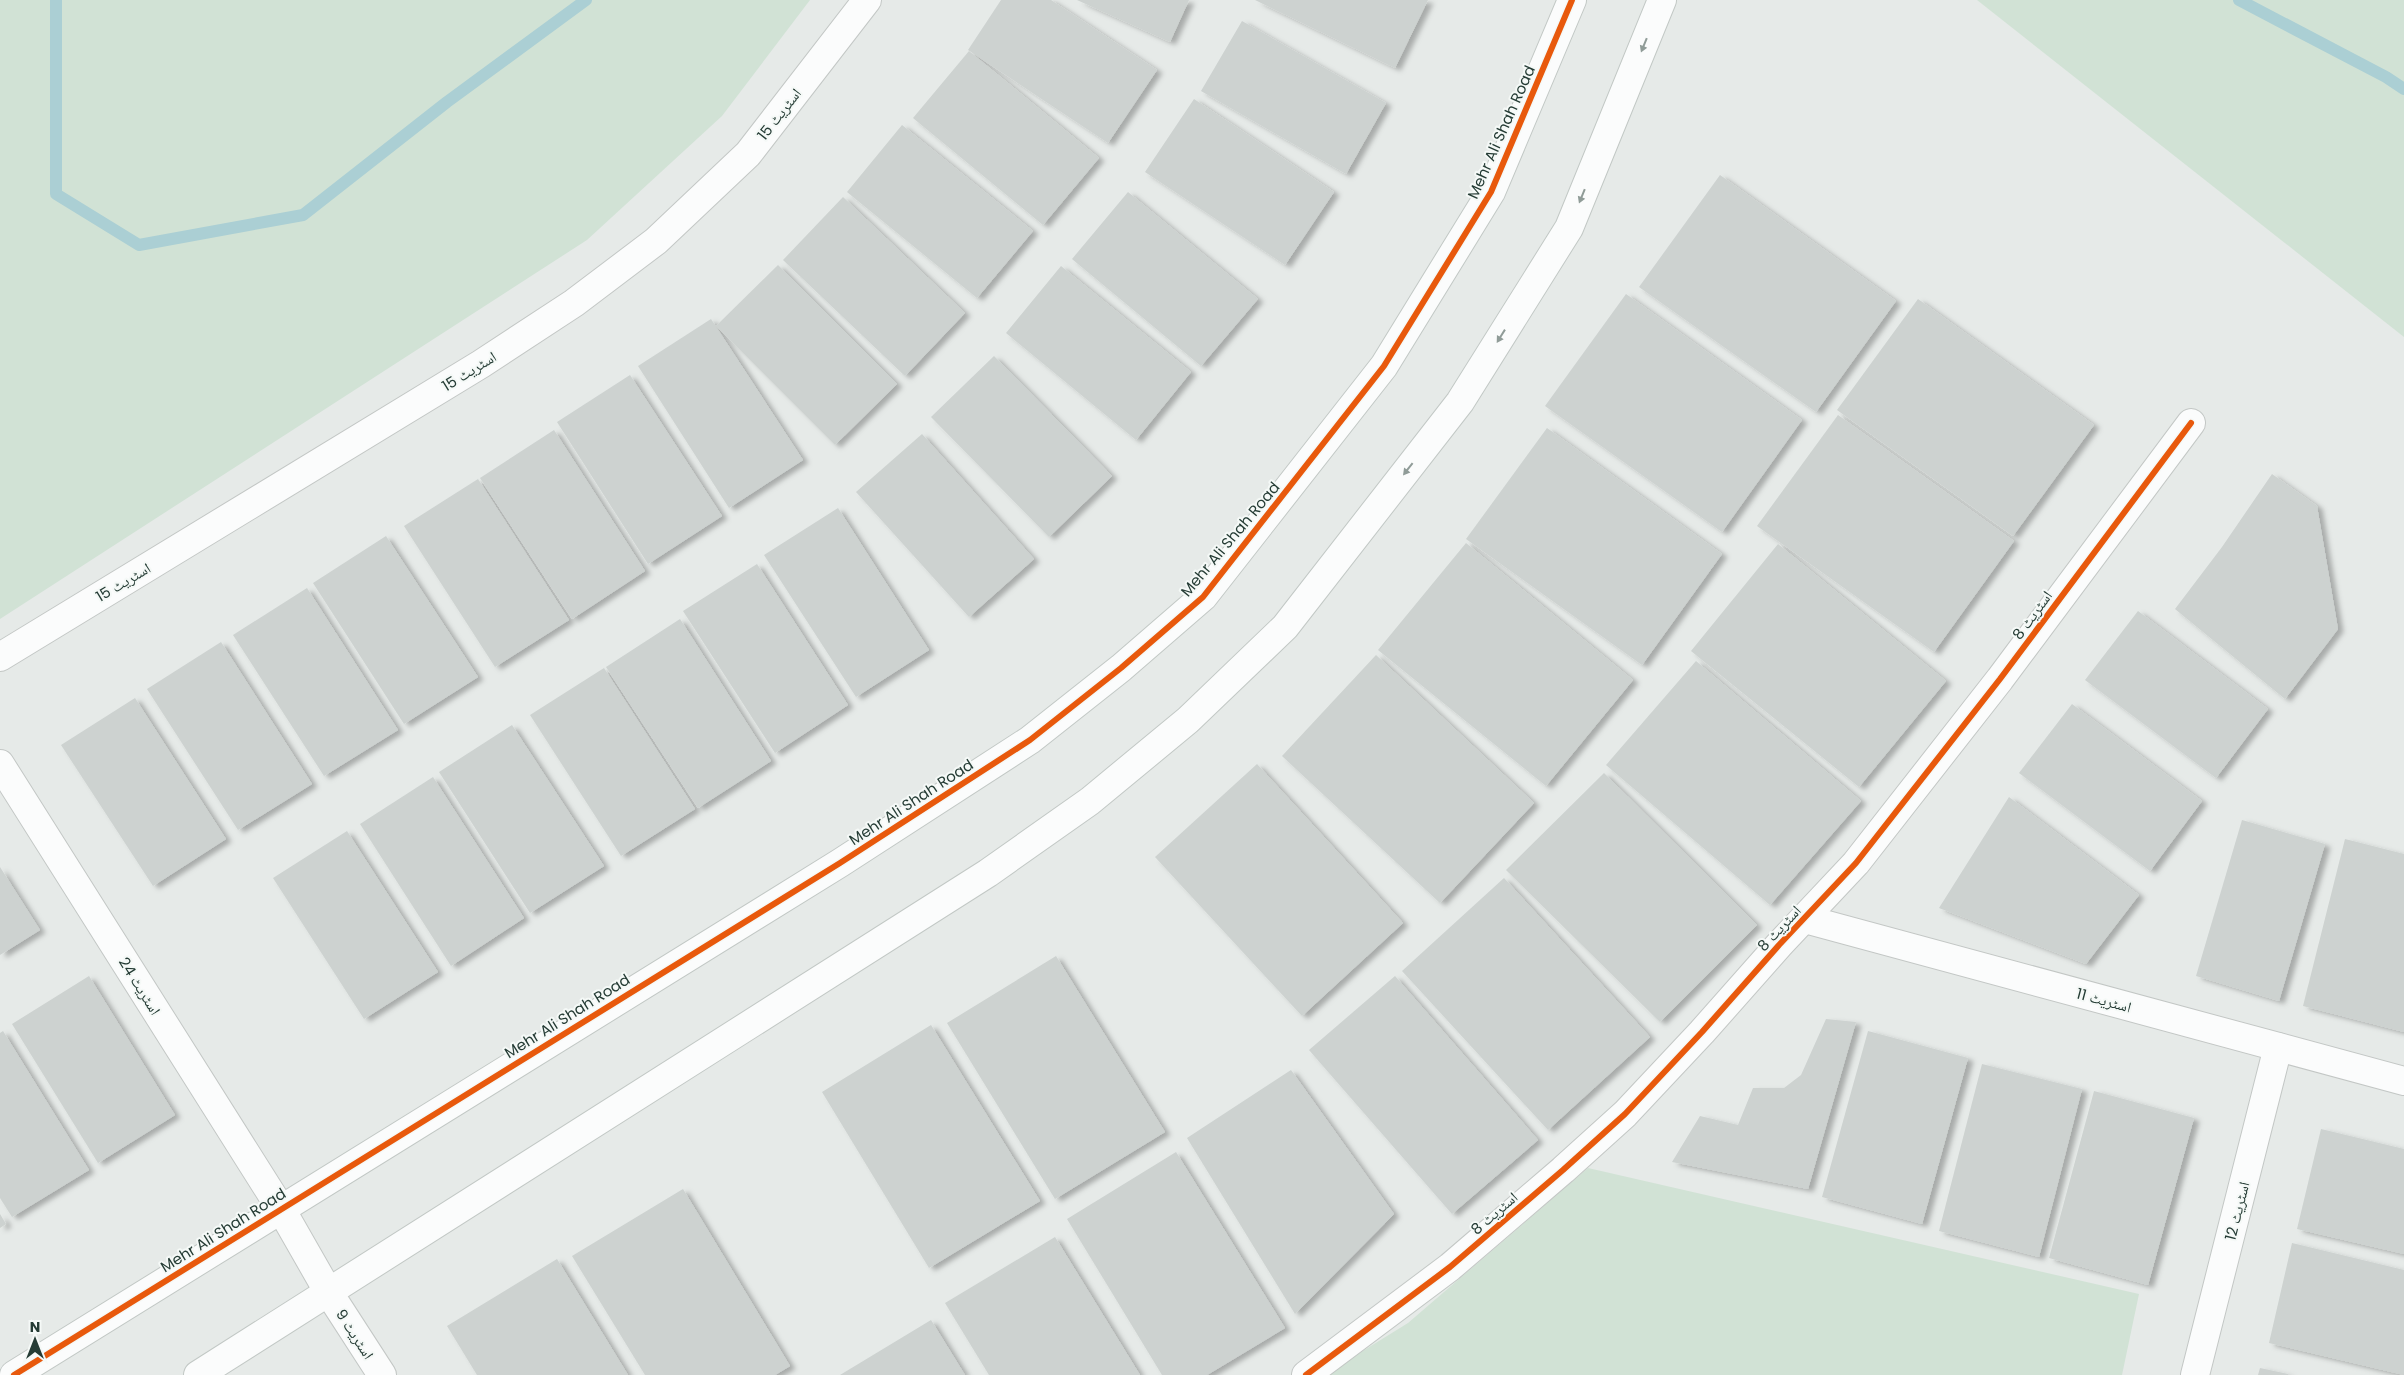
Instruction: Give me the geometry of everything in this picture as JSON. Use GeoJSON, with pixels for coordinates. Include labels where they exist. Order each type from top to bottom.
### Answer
{"type":"FeatureCollection","features":[{"type":"Feature","properties":{"kind":"street","name":"اسٹریٹ 15"},"geometry":{"type":"LineString","coordinates":[[0,657],[481,364],[574,303],[656,241],[748,154],[867,0]]}},
{"type":"Feature","properties":{"kind":"street","name":"Mehr Ali Shah Road"},"geometry":{"type":"LineString","coordinates":[[14,1375],[280,1208],[840,863],[1030,740],[1121,668],[1203,596],[1384,366],[1491,192],[1572,0]]}},
{"type":"Feature","properties":{"kind":"street"},"geometry":{"type":"LineString","coordinates":[[198,1375],[846,965],[1019,851],[1090,802],[1181,726],[1285,627],[1460,402],[1569,228],[1662,0]]}},
{"type":"Feature","properties":{"kind":"street","name":"اسٹریٹ 8"},"geometry":{"type":"LineString","coordinates":[[1306,1375],[1450,1267],[1625,1114],[1856,863],[1994,687],[2191,423]]}},
{"type":"Feature","properties":{"kind":"street","name":"اسٹریٹ 24"},"geometry":{"type":"LineString","coordinates":[[0,764],[280,1208],[329,1293]]}},
{"type":"Feature","properties":{"kind":"street","name":"اسٹریٹ 11"},"geometry":{"type":"LineString","coordinates":[[1805,919],[2404,1081]]}},
{"type":"Feature","properties":{"kind":"street","name":"اسٹریٹ 12"},"geometry":{"type":"LineString","coordinates":[[2195,1375],[2278,1047]]}},
{"type":"Feature","properties":{"kind":"street","name":"اسٹریٹ 9"},"geometry":{"type":"LineString","coordinates":[[329,1293],[382,1375]]}},
{"type":"Feature","properties":{"kind":"green space"},"geometry":{"type":"Polygon","coordinates":[[[0,0],[810,0],[722,116],[587,240],[0,619],[0,0]]]}},
{"type":"Feature","properties":{"kind":"green space"},"geometry":{"type":"Polygon","coordinates":[[[1977,0],[2404,0],[2404,337],[1977,0]]]}},
{"type":"Feature","properties":{"kind":"green space"},"geometry":{"type":"Polygon","coordinates":[[[1588,1168],[2139,1294],[2122,1375],[1324,1375],[1408,1323],[1588,1168]]]}},
{"type":"Feature","properties":{"kind":"building"},"geometry":{"type":"Polygon","coordinates":[[[1001,0],[1051,0],[1157,70],[1108,143],[968,50],[1001,0]]]}},
{"type":"Feature","properties":{"kind":"building"},"geometry":{"type":"Polygon","coordinates":[[[1077,0],[1189,0],[1170,42],[1077,0]]]}},
{"type":"Feature","properties":{"kind":"building"},"geometry":{"type":"Polygon","coordinates":[[[1255,0],[1428,0],[1395,68],[1255,0]]]}},
{"type":"Feature","properties":{"kind":"building"},"geometry":{"type":"Polygon","coordinates":[[[1242,21],[1386,103],[1346,174],[1201,91],[1242,21]]]}},
{"type":"Feature","properties":{"kind":"building"},"geometry":{"type":"Polygon","coordinates":[[[969,51],[1099,158],[1043,225],[913,118],[969,51]]]}},
{"type":"Feature","properties":{"kind":"building"},"geometry":{"type":"Polygon","coordinates":[[[1194,99],[1334,192],[1285,265],[1145,172],[1194,99]]]}},
{"type":"Feature","properties":{"kind":"building"},"geometry":{"type":"Polygon","coordinates":[[[902,125],[1033,231],[977,298],[847,192],[902,125]]]}},
{"type":"Feature","properties":{"kind":"building"},"geometry":{"type":"Polygon","coordinates":[[[1720,175],[1896,301],[1816,412],[1639,287],[1720,175]]]}},
{"type":"Feature","properties":{"kind":"building"},"geometry":{"type":"Polygon","coordinates":[[[1128,192],[1258,299],[1201,366],[1072,259],[1128,192]]]}},
{"type":"Feature","properties":{"kind":"building"},"geometry":{"type":"Polygon","coordinates":[[[843,197],[965,313],[905,376],[783,260],[843,197]]]}},
{"type":"Feature","properties":{"kind":"building"},"geometry":{"type":"Polygon","coordinates":[[[778,265],[897,384],[835,445],[716,326],[778,265]]]}},
{"type":"Feature","properties":{"kind":"building"},"geometry":{"type":"Polygon","coordinates":[[[1061,266],[1191,372],[1136,440],[1006,333],[1061,266]]]}},
{"type":"Feature","properties":{"kind":"building"},"geometry":{"type":"Polygon","coordinates":[[[1626,294],[1802,420],[1722,532],[1545,406],[1626,294]]]}},
{"type":"Feature","properties":{"kind":"building"},"geometry":{"type":"Polygon","coordinates":[[[1918,299],[2094,425],[2013,536],[1837,410],[1918,299]]]}},
{"type":"Feature","properties":{"kind":"building"},"geometry":{"type":"Polygon","coordinates":[[[711,319],[803,460],[729,508],[638,366],[711,319]]]}},
{"type":"Feature","properties":{"kind":"building"},"geometry":{"type":"Polygon","coordinates":[[[994,356],[1112,476],[1049,537],[931,417],[994,356]]]}},
{"type":"Feature","properties":{"kind":"building"},"geometry":{"type":"Polygon","coordinates":[[[630,375],[722,516],[648,564],[557,422],[630,375]]]}},
{"type":"Feature","properties":{"kind":"building"},"geometry":{"type":"Polygon","coordinates":[[[1838,415],[2014,541],[1934,652],[1757,526],[1838,415]]]}},
{"type":"Feature","properties":{"kind":"building"},"geometry":{"type":"Polygon","coordinates":[[[1547,428],[1722,554],[1642,665],[1466,539],[1547,428]]]}},
{"type":"Feature","properties":{"kind":"building"},"geometry":{"type":"Polygon","coordinates":[[[554,430],[645,571],[572,619],[480,478],[554,430]]]}},
{"type":"Feature","properties":{"kind":"building"},"geometry":{"type":"Polygon","coordinates":[[[922,434],[1034,559],[969,617],[856,492],[922,434]]]}},
{"type":"Feature","properties":{"kind":"building"},"geometry":{"type":"Polygon","coordinates":[[[2272,474],[2317,506],[2338,629],[2285,699],[2175,609],[2222,547],[2272,474]]]}},
{"type":"Feature","properties":{"kind":"building"},"geometry":{"type":"Polygon","coordinates":[[[478,479],[569,620],[495,667],[404,526],[478,479]]]}},
{"type":"Feature","properties":{"kind":"building"},"geometry":{"type":"Polygon","coordinates":[[[838,508],[929,650],[856,697],[764,555],[838,508]]]}},
{"type":"Feature","properties":{"kind":"building"},"geometry":{"type":"Polygon","coordinates":[[[386,536],[478,677],[404,724],[313,583],[386,536]]]}},
{"type":"Feature","properties":{"kind":"building"},"geometry":{"type":"Polygon","coordinates":[[[1466,543],[1633,680],[1546,786],[1378,650],[1466,543]]]}},
{"type":"Feature","properties":{"kind":"building"},"geometry":{"type":"Polygon","coordinates":[[[1778,544],[1946,681],[1859,787],[1691,651],[1778,544]]]}},
{"type":"Feature","properties":{"kind":"building"},"geometry":{"type":"Polygon","coordinates":[[[757,564],[848,705],[775,753],[683,611],[757,564]]]}},
{"type":"Feature","properties":{"kind":"building"},"geometry":{"type":"Polygon","coordinates":[[[307,588],[398,730],[324,776],[233,635],[307,588]]]}},
{"type":"Feature","properties":{"kind":"building"},"geometry":{"type":"Polygon","coordinates":[[[2138,611],[2268,709],[2216,778],[2085,680],[2138,611]]]}},
{"type":"Feature","properties":{"kind":"building"},"geometry":{"type":"Polygon","coordinates":[[[680,619],[771,761],[698,808],[606,667],[680,619]]]}},
{"type":"Feature","properties":{"kind":"building"},"geometry":{"type":"Polygon","coordinates":[[[221,642],[312,784],[238,830],[147,689],[221,642]]]}},
{"type":"Feature","properties":{"kind":"building"},"geometry":{"type":"Polygon","coordinates":[[[1376,655],[1534,803],[1440,903],[1282,756],[1376,655]]]}},
{"type":"Feature","properties":{"kind":"building"},"geometry":{"type":"Polygon","coordinates":[[[1696,661],[1861,801],[1770,905],[1606,765],[1696,661]]]}},
{"type":"Feature","properties":{"kind":"building"},"geometry":{"type":"Polygon","coordinates":[[[604,668],[695,809],[621,856],[530,715],[604,668]]]}},
{"type":"Feature","properties":{"kind":"building"},"geometry":{"type":"Polygon","coordinates":[[[135,698],[226,839],[153,886],[61,745],[135,698]]]}},
{"type":"Feature","properties":{"kind":"building"},"geometry":{"type":"Polygon","coordinates":[[[2072,704],[2202,801],[2150,871],[2019,773],[2072,704]]]}},
{"type":"Feature","properties":{"kind":"building"},"geometry":{"type":"Polygon","coordinates":[[[512,725],[604,866],[530,913],[439,772],[512,725]]]}},
{"type":"Feature","properties":{"kind":"building"},"geometry":{"type":"Polygon","coordinates":[[[1257,764],[1403,923],[1302,1016],[1155,857],[1257,764]]]}},
{"type":"Feature","properties":{"kind":"building"},"geometry":{"type":"Polygon","coordinates":[[[1604,773],[1757,925],[1660,1022],[1506,870],[1604,773]]]}},
{"type":"Feature","properties":{"kind":"building"},"geometry":{"type":"Polygon","coordinates":[[[433,777],[524,918],[451,966],[360,824],[433,777]]]}},
{"type":"Feature","properties":{"kind":"building"},"geometry":{"type":"Polygon","coordinates":[[[2009,797],[2139,895],[2086,964],[1939,908],[2009,797]]]}},
{"type":"Feature","properties":{"kind":"building"},"geometry":{"type":"Polygon","coordinates":[[[2242,820],[2325,844],[2279,1001],[2196,976],[2242,820]]]}},
{"type":"Feature","properties":{"kind":"building"},"geometry":{"type":"Polygon","coordinates":[[[347,831],[438,972],[364,1019],[273,878],[347,831]]]}},
{"type":"Feature","properties":{"kind":"building"},"geometry":{"type":"Polygon","coordinates":[[[2345,839],[2404,854],[2404,1032],[2303,1006],[2345,839]]]}},
{"type":"Feature","properties":{"kind":"building"},"geometry":{"type":"Polygon","coordinates":[[[0,867],[40,930],[0,955],[0,867]]]}},
{"type":"Feature","properties":{"kind":"building"},"geometry":{"type":"Polygon","coordinates":[[[1504,878],[1650,1037],[1548,1130],[1402,971],[1504,878]]]}},
{"type":"Feature","properties":{"kind":"building"},"geometry":{"type":"Polygon","coordinates":[[[1056,956],[1165,1132],[1055,1199],[947,1023],[1056,956]]]}},
{"type":"Feature","properties":{"kind":"building"},"geometry":{"type":"Polygon","coordinates":[[[89,976],[175,1115],[98,1163],[12,1024],[89,976]]]}},
{"type":"Feature","properties":{"kind":"building"},"geometry":{"type":"Polygon","coordinates":[[[1395,976],[1538,1140],[1452,1214],[1309,1050],[1395,976]]]}},
{"type":"Feature","properties":{"kind":"building"},"geometry":{"type":"Polygon","coordinates":[[[1826,1019],[1856,1022],[1808,1189],[1672,1162],[1700,1116],[1738,1125],[1753,1088],[1784,1088],[1801,1075],[1826,1019]]]}},
{"type":"Feature","properties":{"kind":"building"},"geometry":{"type":"Polygon","coordinates":[[[931,1025],[1040,1201],[929,1268],[822,1092],[931,1025]]]}},
{"type":"Feature","properties":{"kind":"building"},"geometry":{"type":"Polygon","coordinates":[[[3,1031],[89,1170],[12,1217],[0,1198],[0,1033],[3,1031]]]}},
{"type":"Feature","properties":{"kind":"building"},"geometry":{"type":"Polygon","coordinates":[[[1868,1031],[1968,1058],[1922,1224],[1822,1197],[1868,1031]]]}},
{"type":"Feature","properties":{"kind":"building"},"geometry":{"type":"Polygon","coordinates":[[[1982,1064],[2082,1089],[2039,1257],[1939,1231],[1982,1064]]]}},
{"type":"Feature","properties":{"kind":"building"},"geometry":{"type":"Polygon","coordinates":[[[1291,1070],[1394,1214],[1295,1314],[1187,1138],[1291,1070]]]}},
{"type":"Feature","properties":{"kind":"building"},"geometry":{"type":"Polygon","coordinates":[[[2094,1091],[2194,1118],[2148,1285],[2049,1258],[2094,1091]]]}},
{"type":"Feature","properties":{"kind":"building"},"geometry":{"type":"Polygon","coordinates":[[[2321,1129],[2404,1149],[2404,1254],[2297,1229],[2321,1129]]]}},
{"type":"Feature","properties":{"kind":"building"},"geometry":{"type":"Polygon","coordinates":[[[1176,1152],[1285,1328],[1207,1375],[1162,1375],[1067,1219],[1176,1152]]]}},
{"type":"Feature","properties":{"kind":"building"},"geometry":{"type":"Polygon","coordinates":[[[683,1189],[790,1366],[775,1375],[645,1375],[572,1256],[683,1189]]]}},
{"type":"Feature","properties":{"kind":"building"},"geometry":{"type":"Polygon","coordinates":[[[0,1214],[6,1224],[0,1228],[0,1214]]]}},
{"type":"Feature","properties":{"kind":"building"},"geometry":{"type":"Polygon","coordinates":[[[1055,1237],[1140,1375],[989,1375],[945,1303],[1055,1237]]]}},
{"type":"Feature","properties":{"kind":"building"},"geometry":{"type":"Polygon","coordinates":[[[2292,1243],[2404,1270],[2404,1375],[2269,1343],[2292,1243]]]}},
{"type":"Feature","properties":{"kind":"building"},"geometry":{"type":"Polygon","coordinates":[[[557,1259],[628,1375],[477,1375],[447,1326],[557,1259]]]}},
{"type":"Feature","properties":{"kind":"building"},"geometry":{"type":"Polygon","coordinates":[[[931,1320],[965,1375],[840,1375],[931,1320]]]}},
{"type":"Feature","properties":{"kind":"building"},"geometry":{"type":"Polygon","coordinates":[[[2260,1368],[2288,1374],[2288,1375],[2258,1375],[2260,1368]]]}},
{"type":"Feature","properties":{"kind":"waterway"},"geometry":{"type":"LineString","coordinates":[[56,0],[56,194],[139,245],[303,215],[447,102],[586,0]]}},
{"type":"Feature","properties":{"kind":"waterway"},"geometry":{"type":"LineString","coordinates":[[2239,0],[2386,77],[2404,89]]}},
{"type":"Feature","properties":{"kind":"cycle path"},"geometry":{"type":"LineString","coordinates":[[14,1375],[840,863],[1030,740],[1121,668],[1203,597],[1384,366],[1491,192],[1572,0]]}},
{"type":"Feature","properties":{"kind":"cycle path"},"geometry":{"type":"LineString","coordinates":[[1306,1375],[1450,1267],[1563,1170],[1625,1114],[1702,1032],[1779,945],[1856,863],[2000,679],[2191,423]]}}]}
